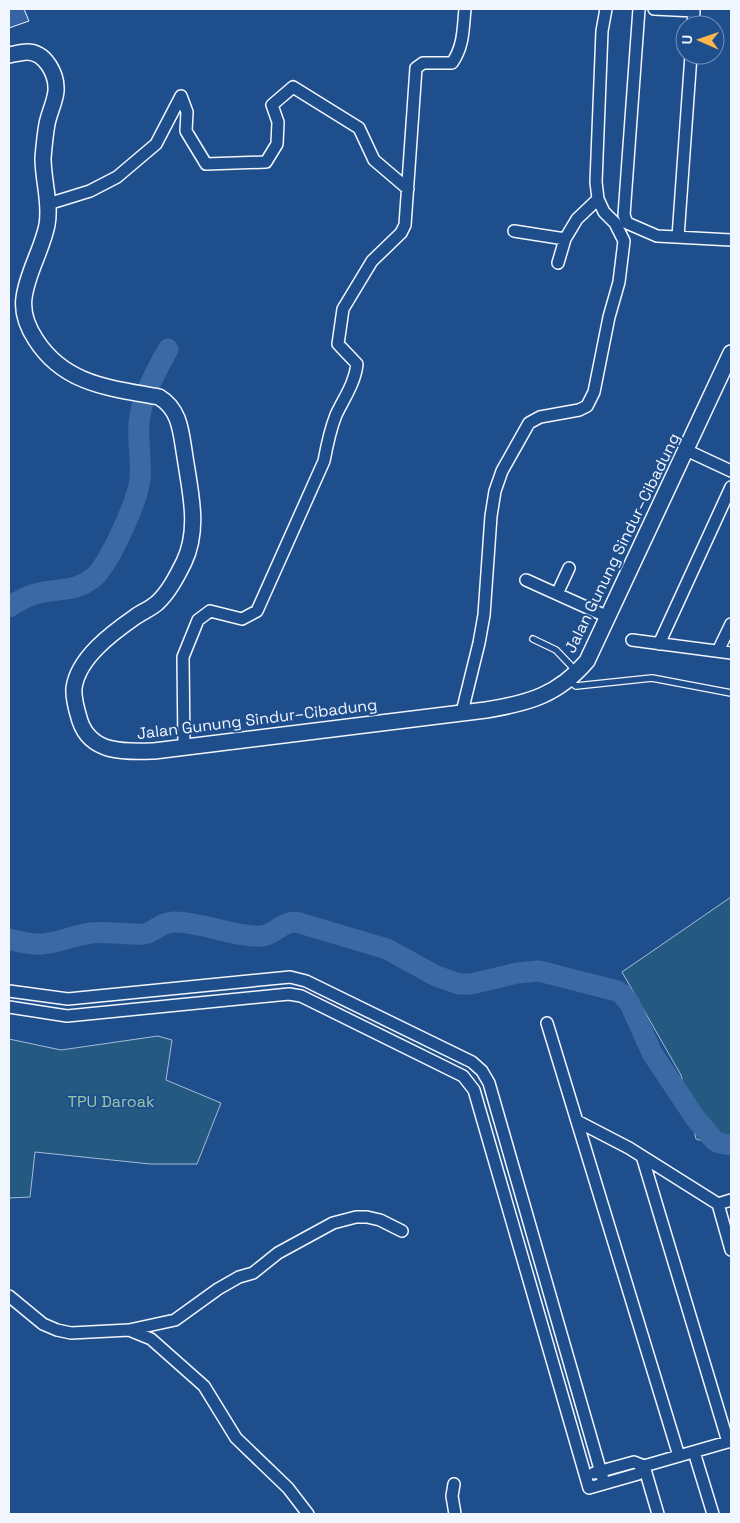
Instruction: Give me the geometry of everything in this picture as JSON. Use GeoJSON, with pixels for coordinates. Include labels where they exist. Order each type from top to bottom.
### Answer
{"type":"FeatureCollection","features":[{"type":"Feature","properties":{"kind":"street"},"geometry":{"type":"LineString","coordinates":[[184,748],[183,657],[186,649],[198,620],[210,611],[242,619],[257,610],[324,461],[328,438],[336,416],[355,378],[357,364],[338,344],[343,309],[372,261],[400,233],[405,225],[416,68],[423,63],[452,63],[458,55],[462,42],[465,9]]}},
{"type":"Feature","properties":{"kind":"street"},"geometry":{"type":"LineString","coordinates":[[462,712],[484,616],[491,516],[495,491],[502,471],[529,423],[540,417],[578,410],[587,406],[594,392],[609,317],[619,282],[624,241],[615,223],[604,212],[598,199],[596,182],[602,31],[606,9]]}},
{"type":"Feature","properties":{"kind":"street"},"geometry":{"type":"LineString","coordinates":[[639,9],[624,215],[627,223],[657,236],[731,240]]}},
{"type":"Feature","properties":{"kind":"street"},"geometry":{"type":"LineString","coordinates":[[654,9],[694,11],[694,15]]}},
{"type":"Feature","properties":{"kind":"street","name":"Jalan Gunung Sindur–Cibadung"},"geometry":{"type":"LineString","coordinates":[[9,55],[28,52],[36,54],[43,59],[55,78],[56,91],[44,139],[43,160],[48,204],[47,225],[24,300],[24,309],[30,328],[41,348],[61,368],[89,383],[159,397],[172,408],[179,424],[192,503],[191,540],[186,559],[168,590],[157,603],[113,632],[84,663],[77,678],[74,688],[75,700],[81,725],[89,738],[99,745],[122,752],[184,748],[486,710],[526,702],[543,696],[573,676],[587,661],[731,353]]}},
{"type":"Feature","properties":{"kind":"street"},"geometry":{"type":"LineString","coordinates":[[678,237],[690,65]]}},
{"type":"Feature","properties":{"kind":"street"},"geometry":{"type":"LineString","coordinates":[[48,204],[90,191],[118,177],[156,144],[181,96],[187,112],[186,131],[206,164],[266,162],[277,144],[278,122],[272,105],[292,87],[359,128],[374,160],[408,189]]}},
{"type":"Feature","properties":{"kind":"street"},"geometry":{"type":"LineString","coordinates":[[558,263],[565,239],[578,219],[598,199]]}},
{"type":"Feature","properties":{"kind":"street"},"geometry":{"type":"LineString","coordinates":[[514,231],[565,239]]}},
{"type":"Feature","properties":{"kind":"street"},"geometry":{"type":"LineString","coordinates":[[686,450],[731,471]]}},
{"type":"Feature","properties":{"kind":"street"},"geometry":{"type":"LineString","coordinates":[[659,644],[731,487]]}},
{"type":"Feature","properties":{"kind":"street"},"geometry":{"type":"LineString","coordinates":[[557,594],[569,568]]}},
{"type":"Feature","properties":{"kind":"street"},"geometry":{"type":"LineString","coordinates":[[526,580],[608,617]]}},
{"type":"Feature","properties":{"kind":"street"},"geometry":{"type":"LineString","coordinates":[[718,651],[731,624]]}},
{"type":"Feature","properties":{"kind":"street"},"geometry":{"type":"LineString","coordinates":[[632,640],[731,653]]}},
{"type":"Feature","properties":{"kind":"street"},"geometry":{"type":"LineString","coordinates":[[9,991],[68,999],[290,978],[306,981],[472,1062],[482,1071],[489,1084],[604,1483]]}},
{"type":"Feature","properties":{"kind":"street"},"geometry":{"type":"LineString","coordinates":[[9,1007],[67,1016],[289,994],[301,996],[463,1076],[474,1090],[589,1488],[638,1474],[644,1466],[730,1442],[642,1156]]}},
{"type":"Feature","properties":{"kind":"street"},"geometry":{"type":"LineString","coordinates":[[547,1023],[679,1456]]}},
{"type":"Feature","properties":{"kind":"street"},"geometry":{"type":"LineString","coordinates":[[577,1121],[642,1156],[718,1204],[731,1250]]}},
{"type":"Feature","properties":{"kind":"street"},"geometry":{"type":"LineString","coordinates":[[718,1204],[731,1200]]}},
{"type":"Feature","properties":{"kind":"street"},"geometry":{"type":"LineString","coordinates":[[9,1296],[43,1324],[57,1330],[71,1332],[129,1330],[175,1320],[218,1288],[238,1277],[253,1272],[278,1253],[334,1223],[356,1217],[367,1217],[380,1220],[402,1231]]}},
{"type":"Feature","properties":{"kind":"street"},"geometry":{"type":"LineString","coordinates":[[129,1330],[151,1339],[204,1386],[236,1438],[288,1488],[308,1514]]}},
{"type":"Feature","properties":{"kind":"street"},"geometry":{"type":"LineString","coordinates":[[694,1452],[712,1514]]}},
{"type":"Feature","properties":{"kind":"street"},"geometry":{"type":"LineString","coordinates":[[586,1476],[634,1462],[644,1466]]}},
{"type":"Feature","properties":{"kind":"street"},"geometry":{"type":"LineString","coordinates":[[644,1466],[658,1514]]}},
{"type":"Feature","properties":{"kind":"street"},"geometry":{"type":"LineString","coordinates":[[454,1484],[452,1496],[455,1514]]}},
{"type":"Feature","properties":{"kind":"lane"},"geometry":{"type":"LineString","coordinates":[[534,639],[556,650],[573,676],[576,686],[652,678],[731,693]]}},
{"type":"Feature","properties":{"kind":"green space"},"geometry":{"type":"Polygon","coordinates":[[[731,897],[731,1148],[696,1139],[681,1075],[622,972],[731,897]]]}},
{"type":"Feature","properties":{"kind":"green space","name":"TPU Daroak"},"geometry":{"type":"Polygon","coordinates":[[[158,1036],[172,1040],[166,1080],[221,1103],[197,1164],[150,1164],[35,1152],[30,1197],[9,1198],[9,1039],[61,1050],[158,1036]]]}},
{"type":"Feature","properties":{"kind":"building"},"geometry":{"type":"Polygon","coordinates":[[[24,9],[29,21],[9,28],[9,10],[24,9]]]}},
{"type":"Feature","properties":{"kind":"waterway"},"geometry":{"type":"LineString","coordinates":[[9,607],[35,594],[80,586],[93,578],[107,560],[122,532],[138,489],[140,479],[140,415],[155,373],[168,349]]}},
{"type":"Feature","properties":{"kind":"waterway"},"geometry":{"type":"LineString","coordinates":[[9,939],[38,944],[91,933],[144,934],[170,922],[197,924],[241,935],[262,936],[286,924],[296,922],[387,949],[436,976],[459,984],[471,984],[517,973],[539,971],[617,991],[630,1004],[652,1053],[696,1119],[714,1140],[731,1145]]}}]}
